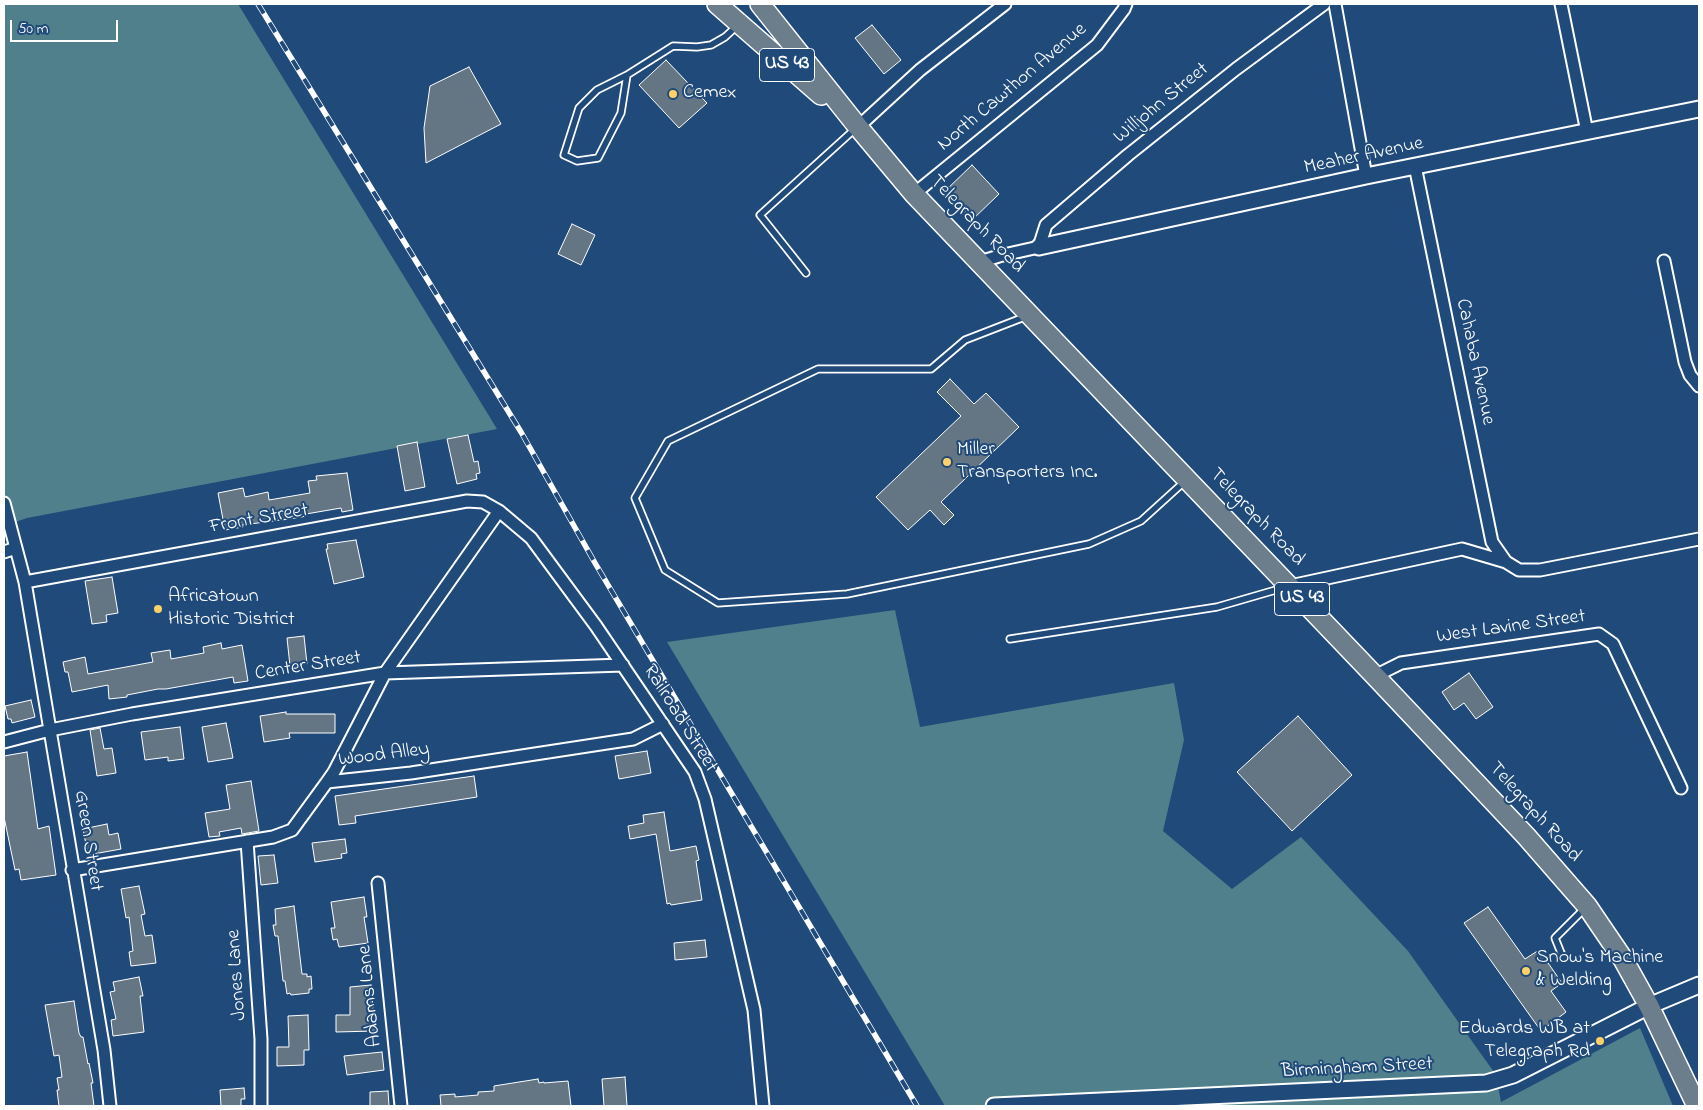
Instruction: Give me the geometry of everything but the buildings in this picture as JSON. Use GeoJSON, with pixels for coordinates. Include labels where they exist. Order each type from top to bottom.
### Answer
{"type":"FeatureCollection","features":[{"type":"Feature","properties":{"kind":"main road","name":"Telegraph Road"},"geometry":{"type":"LineString","coordinates":[[760,4],[914,194],[1290,586],[1526,836],[1587,906],[1623,959],[1649,1006],[1697,1106]]}},
{"type":"Feature","properties":{"kind":"main road","name":"Telegraph Road"},"geometry":{"type":"LineString","coordinates":[[720,5],[739,24],[858,127]]}},
{"type":"Feature","properties":{"kind":"street"},"geometry":{"type":"LineString","coordinates":[[858,127],[920,70],[1005,4]]}},
{"type":"Feature","properties":{"kind":"street","name":"North Cawthon Avenue"},"geometry":{"type":"LineString","coordinates":[[914,194],[1097,45],[1126,4]]}},
{"type":"Feature","properties":{"kind":"street","name":"Willjohn Street"},"geometry":{"type":"LineString","coordinates":[[1039,247],[1046,225],[1113,168],[1236,69],[1324,4]]}},
{"type":"Feature","properties":{"kind":"street"},"geometry":{"type":"LineString","coordinates":[[1335,4],[1366,176]]}},
{"type":"Feature","properties":{"kind":"street"},"geometry":{"type":"LineString","coordinates":[[1561,4],[1587,132]]}},
{"type":"Feature","properties":{"kind":"street","name":"Meaher Avenue"},"geometry":{"type":"LineString","coordinates":[[1039,247],[1366,176],[1699,109]]}},
{"type":"Feature","properties":{"kind":"street","name":"Cahaba Avenue"},"geometry":{"type":"LineString","coordinates":[[1415,166],[1492,542],[1506,562]]}},
{"type":"Feature","properties":{"kind":"street"},"geometry":{"type":"LineString","coordinates":[[980,262],[1039,247]]}},
{"type":"Feature","properties":{"kind":"street"},"geometry":{"type":"LineString","coordinates":[[1664,261],[1685,362],[1690,375],[1699,386]]}},
{"type":"Feature","properties":{"kind":"street","name":"Front Street"},"geometry":{"type":"LineString","coordinates":[[25,582],[467,501],[483,502],[499,511]]}},
{"type":"Feature","properties":{"kind":"street"},"geometry":{"type":"LineString","coordinates":[[4,503],[16,548],[4,552]]}},
{"type":"Feature","properties":{"kind":"street"},"geometry":{"type":"LineString","coordinates":[[327,782],[385,674],[499,511]]}},
{"type":"Feature","properties":{"kind":"street","name":"Railroad Street"},"geometry":{"type":"LineString","coordinates":[[499,511],[531,538],[596,626],[695,772],[705,799],[754,1010],[763,1106]]}},
{"type":"Feature","properties":{"kind":"street"},"geometry":{"type":"LineString","coordinates":[[1462,549],[1506,562],[1519,570],[1540,570],[1699,539]]}},
{"type":"Feature","properties":{"kind":"street"},"geometry":{"type":"LineString","coordinates":[[1290,586],[1492,542]]}},
{"type":"Feature","properties":{"kind":"street","name":"Green Street"},"geometry":{"type":"LineString","coordinates":[[16,548],[25,582],[72,870],[104,1050],[110,1106]]}},
{"type":"Feature","properties":{"kind":"street","name":"West Lavine Street"},"geometry":{"type":"LineString","coordinates":[[1375,676],[1401,663],[1599,634],[1613,644],[1681,788]]}},
{"type":"Feature","properties":{"kind":"street","name":"Center Street"},"geometry":{"type":"LineString","coordinates":[[4,742],[50,730],[132,714],[385,674],[623,665]]}},
{"type":"Feature","properties":{"kind":"street","name":"Wood Alley"},"geometry":{"type":"LineString","coordinates":[[72,870],[273,837],[292,830],[327,782],[411,773],[633,739],[663,724]]}},
{"type":"Feature","properties":{"kind":"street","name":"Jones Lane"},"geometry":{"type":"LineString","coordinates":[[247,841],[261,1039],[261,1106]]}},
{"type":"Feature","properties":{"kind":"street","name":"Adams Lane"},"geometry":{"type":"LineString","coordinates":[[378,883],[401,1106]]}},
{"type":"Feature","properties":{"kind":"street","name":"Birmingham Street"},"geometry":{"type":"LineString","coordinates":[[994,1106],[1486,1083],[1513,1075],[1649,1006],[1699,985]]}},
{"type":"Feature","properties":{"kind":"lane"},"geometry":{"type":"LineString","coordinates":[[627,75],[620,113],[598,158],[577,160],[564,155],[579,108],[597,90],[627,75],[673,46],[697,47],[711,45],[725,37],[739,24]]}},
{"type":"Feature","properties":{"kind":"lane"},"geometry":{"type":"LineString","coordinates":[[806,273],[760,216],[858,127]]}},
{"type":"Feature","properties":{"kind":"lane"},"geometry":{"type":"LineString","coordinates":[[1030,314],[964,340],[931,369],[818,368],[668,441],[636,498],[665,570],[718,602],[847,594],[1090,544],[1141,521],[1188,479]]}},
{"type":"Feature","properties":{"kind":"lane"},"geometry":{"type":"LineString","coordinates":[[1010,639],[1217,607],[1290,586]]}},
{"type":"Feature","properties":{"kind":"lane"},"geometry":{"type":"LineString","coordinates":[[1563,958],[1555,938],[1587,906]]}},
{"type":"Feature","properties":{"kind":"green space"},"geometry":{"type":"Polygon","coordinates":[[[4,4],[238,4],[497,429],[27,518],[4,526],[4,4]]]}},
{"type":"Feature","properties":{"kind":"green space"},"geometry":{"type":"Polygon","coordinates":[[[895,610],[920,727],[1174,683],[1184,740],[1163,831],[1232,889],[1301,837],[1408,951],[1496,1075],[1501,1102],[1640,1028],[1673,1106],[945,1106],[667,642],[895,610]]]}},
{"type":"Feature","properties":{"kind":"railway"},"geometry":{"type":"LineString","coordinates":[[258,4],[521,432],[595,563],[917,1106]]}},
{"type":"Feature","properties":{"kind":"place","name":"Cemex"},"geometry":{"type":"Point","coordinates":[673,94]}},
{"type":"Feature","properties":{"kind":"place","name":"Miller Transporters Inc."},"geometry":{"type":"Point","coordinates":[947,462]}},
{"type":"Feature","properties":{"kind":"place","name":"Africatown Historic District"},"geometry":{"type":"Point","coordinates":[158,609]}},
{"type":"Feature","properties":{"kind":"place","name":"Snow's Machine & Welding"},"geometry":{"type":"Point","coordinates":[1526,971]}},
{"type":"Feature","properties":{"kind":"place","name":"Edwards WB at Telegraph Rd"},"geometry":{"type":"Point","coordinates":[1600,1041]}}]}
